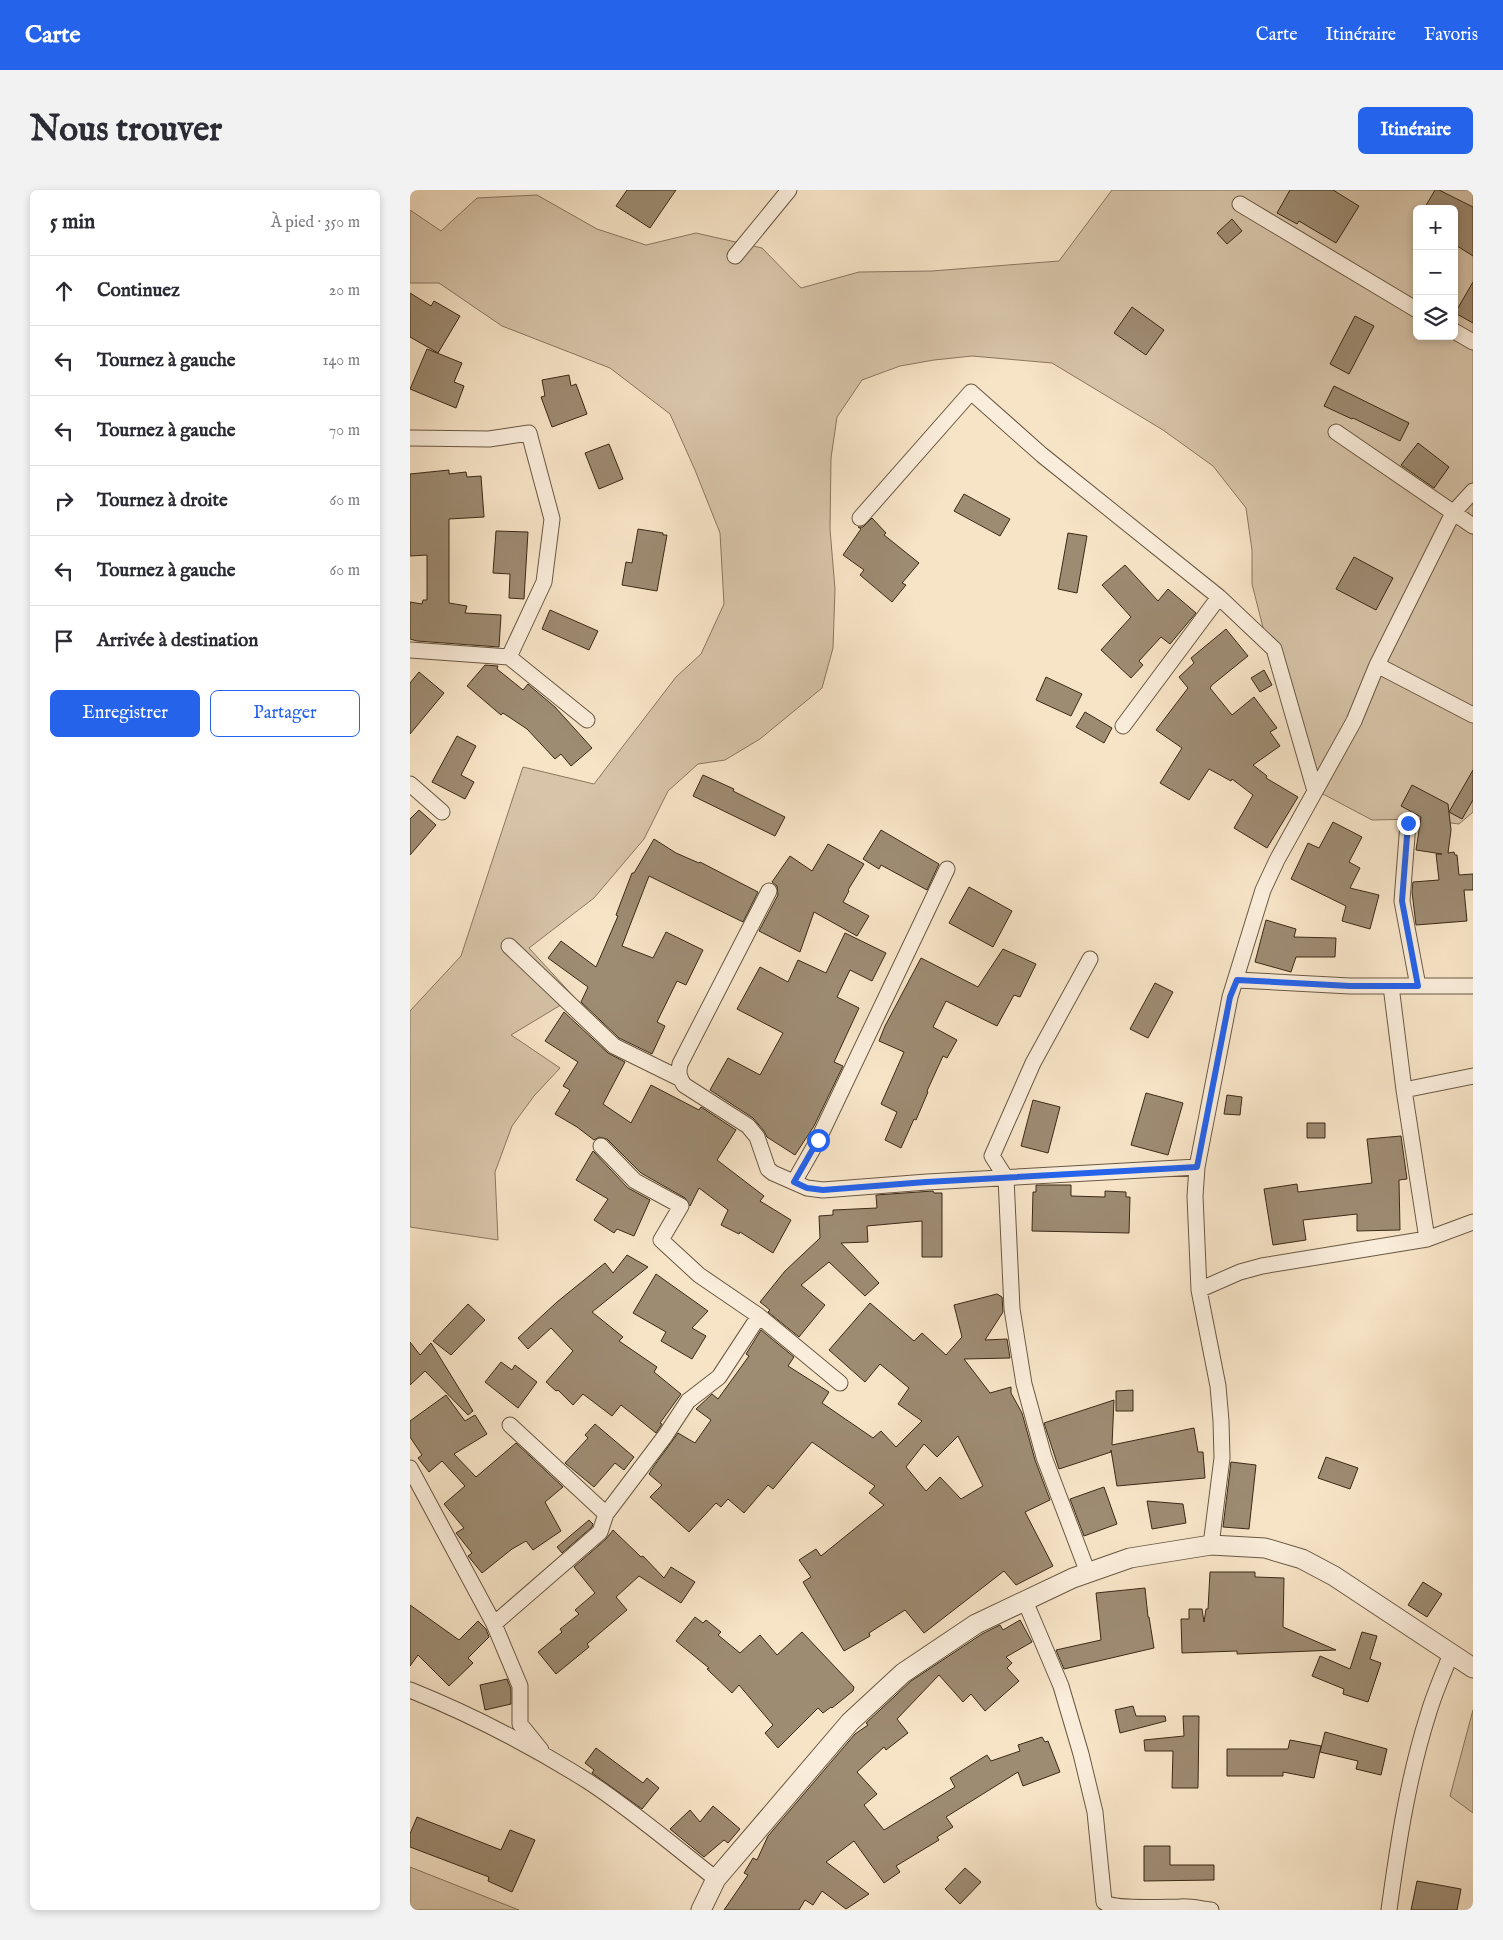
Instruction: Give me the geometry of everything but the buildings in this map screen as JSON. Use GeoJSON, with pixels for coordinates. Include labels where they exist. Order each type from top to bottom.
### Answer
{"type":"FeatureCollection","features":[{"type":"Feature","properties":{"kind":"street"},"geometry":{"type":"LineString","coordinates":[[735,256],[788,190]]}},
{"type":"Feature","properties":{"kind":"street"},"geometry":{"type":"LineString","coordinates":[[1240,204],[1413,308]]}},
{"type":"Feature","properties":{"kind":"street"},"geometry":{"type":"LineString","coordinates":[[1458,334],[1473,342]]}},
{"type":"Feature","properties":{"kind":"street"},"geometry":{"type":"LineString","coordinates":[[860,518],[971,392],[1042,455],[1220,597],[1274,649],[1315,791]]}},
{"type":"Feature","properties":{"kind":"street"},"geometry":{"type":"LineString","coordinates":[[1336,432],[1473,526]]}},
{"type":"Feature","properties":{"kind":"street"},"geometry":{"type":"LineString","coordinates":[[410,438],[489,439],[528,433],[552,519],[544,582],[509,656]]}},
{"type":"Feature","properties":{"kind":"street"},"geometry":{"type":"LineString","coordinates":[[1211,1545],[1222,1458],[1221,1420],[1218,1386],[1199,1290],[1195,1196],[1197,1167],[1230,997],[1237,980],[1252,922],[1263,890],[1354,721],[1377,665],[1453,513],[1473,491]]}},
{"type":"Feature","properties":{"kind":"street"},"geometry":{"type":"LineString","coordinates":[[1123,726],[1220,597]]}},
{"type":"Feature","properties":{"kind":"street"},"geometry":{"type":"LineString","coordinates":[[410,650],[509,656],[588,720]]}},
{"type":"Feature","properties":{"kind":"street"},"geometry":{"type":"LineString","coordinates":[[1377,665],[1473,715]]}},
{"type":"Feature","properties":{"kind":"street"},"geometry":{"type":"LineString","coordinates":[[410,784],[442,812]]}},
{"type":"Feature","properties":{"kind":"street"},"geometry":{"type":"LineString","coordinates":[[1408,823],[1402,901],[1418,986]]}},
{"type":"Feature","properties":{"kind":"street"},"geometry":{"type":"LineString","coordinates":[[794,1182],[818,1140],[948,869]]}},
{"type":"Feature","properties":{"kind":"street"},"geometry":{"type":"LineString","coordinates":[[679,1078],[680,1064],[769,891]]}},
{"type":"Feature","properties":{"kind":"street"},"geometry":{"type":"LineString","coordinates":[[508,946],[614,1046],[679,1078],[694,1093],[748,1126],[757,1137],[768,1169],[773,1174],[807,1188],[835,1191],[1006,1178],[1197,1167]]}},
{"type":"Feature","properties":{"kind":"street"},"geometry":{"type":"LineString","coordinates":[[1088,1573],[1044,1457],[1024,1384],[1012,1308],[1006,1178],[992,1156],[1033,1063],[1090,959]]}},
{"type":"Feature","properties":{"kind":"street"},"geometry":{"type":"LineString","coordinates":[[1237,980],[1391,986],[1473,986]]}},
{"type":"Feature","properties":{"kind":"street"},"geometry":{"type":"LineString","coordinates":[[1391,986],[1404,1090],[1427,1239]]}},
{"type":"Feature","properties":{"kind":"street"},"geometry":{"type":"LineString","coordinates":[[1404,1090],[1473,1076]]}},
{"type":"Feature","properties":{"kind":"street"},"geometry":{"type":"LineString","coordinates":[[601,1146],[635,1181],[681,1206],[661,1240],[699,1275],[758,1316],[840,1383]]}},
{"type":"Feature","properties":{"kind":"street"},"geometry":{"type":"LineString","coordinates":[[1199,1290],[1240,1272],[1262,1266],[1427,1239],[1473,1222]]}},
{"type":"Feature","properties":{"kind":"street"},"geometry":{"type":"LineString","coordinates":[[494,1624],[600,1532],[606,1514],[665,1436],[688,1402],[719,1377],[758,1316]]}},
{"type":"Feature","properties":{"kind":"street"},"geometry":{"type":"LineString","coordinates":[[510,1425],[606,1514]]}},
{"type":"Feature","properties":{"kind":"street"},"geometry":{"type":"LineString","coordinates":[[410,1468],[494,1624],[520,1686],[520,1724],[544,1755]]}},
{"type":"Feature","properties":{"kind":"street"},"geometry":{"type":"LineString","coordinates":[[701,1910],[716,1879],[850,1722],[903,1673],[976,1624],[1072,1578],[1130,1558],[1211,1545],[1265,1548],[1302,1559],[1334,1576],[1473,1668]]}},
{"type":"Feature","properties":{"kind":"street"},"geometry":{"type":"LineString","coordinates":[[1025,1601],[1061,1686],[1081,1754],[1095,1812],[1104,1902],[1107,1906],[1114,1909],[1181,1907],[1211,1910]]}},
{"type":"Feature","properties":{"kind":"street"},"geometry":{"type":"LineString","coordinates":[[1389,1910],[1398,1843],[1409,1784],[1428,1714],[1451,1654]]}},
{"type":"Feature","properties":{"kind":"street"},"geometry":{"type":"LineString","coordinates":[[410,1690],[453,1708],[544,1755],[590,1783],[652,1828],[716,1879]]}},
{"type":"Feature","properties":{"kind":"shaded area"},"geometry":{"type":"Polygon","coordinates":[[[1112,190],[1473,190],[1473,812],[1459,824],[1421,819],[1372,820],[1306,785],[1252,584],[1252,550],[1246,508],[1213,466],[1163,430],[1052,363],[972,356],[900,366],[862,380],[837,417],[831,458],[830,529],[835,589],[833,648],[822,688],[760,739],[725,760],[698,764],[668,791],[644,839],[594,898],[529,948],[574,997],[511,1035],[560,1068],[534,1096],[512,1126],[495,1172],[498,1240],[410,1227],[410,1011],[461,956],[523,767],[594,784],[676,677],[701,654],[724,604],[720,533],[670,414],[610,368],[502,326],[439,283],[410,283],[410,210],[441,231],[477,198],[537,195],[597,229],[646,245],[696,233],[762,248],[801,288],[859,272],[932,271],[1059,261],[1112,190]]]}},
{"type":"Feature","properties":{"kind":"shaded area"},"geometry":{"type":"Polygon","coordinates":[[[1473,1710],[1473,1813],[1450,1796],[1473,1710]]]}},
{"type":"Feature","properties":{"kind":"shaded area"},"geometry":{"type":"Polygon","coordinates":[[[410,1867],[519,1910],[410,1910],[410,1867]]]}},
{"type":"Feature","properties":{"kind":"route"},"geometry":{"type":"LineString","coordinates":[[818,1140],[794,1182],[807,1188],[835,1191],[926,1182],[1197,1167],[1230,997],[1237,980],[1350,986],[1418,986],[1402,901],[1408,823]]}}]}
